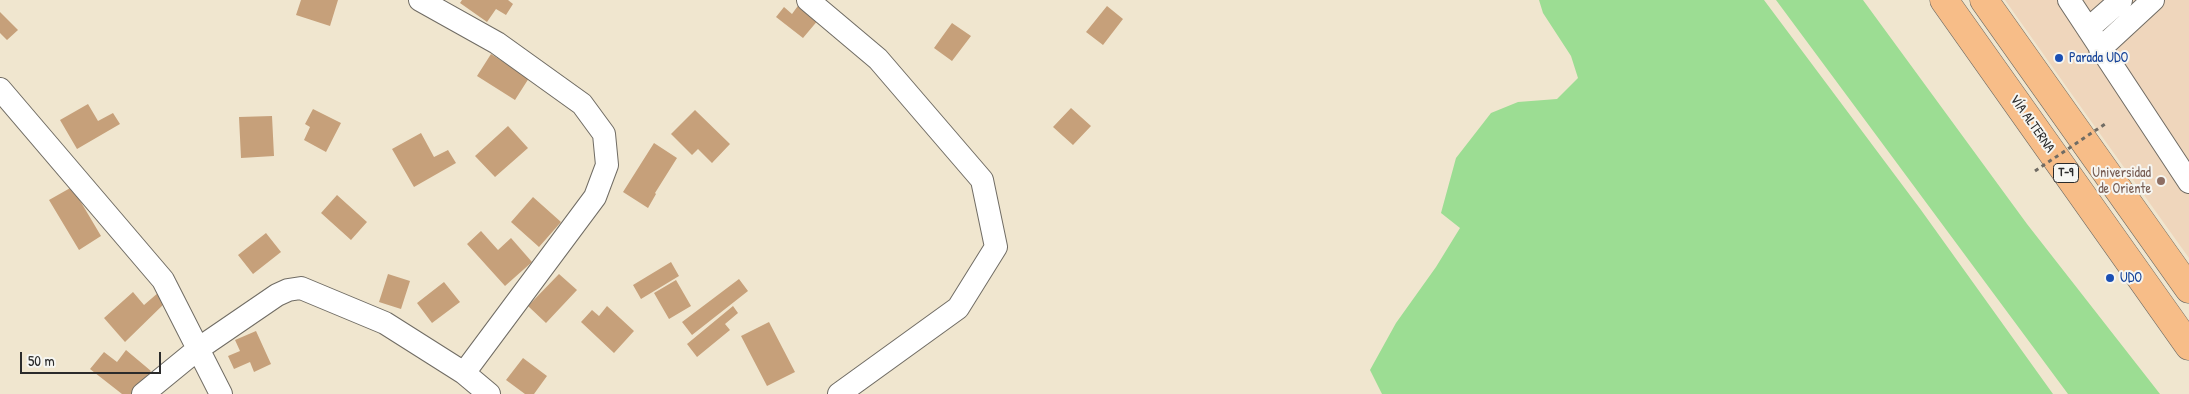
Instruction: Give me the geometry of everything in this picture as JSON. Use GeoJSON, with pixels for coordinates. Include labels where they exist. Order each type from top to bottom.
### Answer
{"type":"FeatureCollection","features":[{"type":"Feature","properties":{"kind":"highway","name":"VÍA ALTERNA"},"geometry":{"type":"LineString","coordinates":[[1944,0],[2189,346]]}},
{"type":"Feature","properties":{"kind":"highway","name":"T-9"},"geometry":{"type":"LineString","coordinates":[[1984,0],[2189,289]]}},
{"type":"Feature","properties":{"kind":"street"},"geometry":{"type":"LineString","coordinates":[[420,0],[497,43],[582,104],[604,134],[607,165],[595,197],[464,373]]}},
{"type":"Feature","properties":{"kind":"street"},"geometry":{"type":"LineString","coordinates":[[808,0],[878,59],[982,180],[996,247],[958,308],[838,394]]}},
{"type":"Feature","properties":{"kind":"street"},"geometry":{"type":"LineString","coordinates":[[2068,0],[2189,182]]}},
{"type":"Feature","properties":{"kind":"street"},"geometry":{"type":"LineString","coordinates":[[2088,30],[2121,0]]}},
{"type":"Feature","properties":{"kind":"street"},"geometry":{"type":"LineString","coordinates":[[2100,49],[2153,0]]}},
{"type":"Feature","properties":{"kind":"street"},"geometry":{"type":"LineString","coordinates":[[0,89],[163,280],[221,394]]}},
{"type":"Feature","properties":{"kind":"street"},"geometry":{"type":"LineString","coordinates":[[143,394],[198,350],[277,295],[288,290],[301,288],[385,323],[464,373],[489,394]]}},
{"type":"Feature","properties":{"kind":"path"},"geometry":{"type":"LineString","coordinates":[[2035,171],[2105,124]]}},
{"type":"Feature","properties":{"kind":"shaded area","name":"Universidad de Oriente"},"geometry":{"type":"Polygon","coordinates":[[[2005,0],[2189,0],[2189,258],[2078,103],[2005,0]]]}},
{"type":"Feature","properties":{"kind":"green space"},"geometry":{"type":"Polygon","coordinates":[[[1539,0],[1764,0],[1921,210],[2053,394],[1382,394],[1370,370],[1396,323],[1436,267],[1460,228],[1441,213],[1456,158],[1491,113],[1518,102],[1557,99],[1578,78],[1571,56],[1543,13],[1539,0]]]}},
{"type":"Feature","properties":{"kind":"green space"},"geometry":{"type":"Polygon","coordinates":[[[1776,0],[1863,0],[2027,224],[2160,394],[2068,394],[1776,0]]]}},
{"type":"Feature","properties":{"kind":"building"},"geometry":{"type":"Polygon","coordinates":[[[301,0],[338,0],[330,26],[296,15],[301,0]]]}},
{"type":"Feature","properties":{"kind":"building"},"geometry":{"type":"Polygon","coordinates":[[[462,0],[508,0],[513,4],[506,15],[496,9],[487,22],[460,3],[462,0]]]}},
{"type":"Feature","properties":{"kind":"building"},"geometry":{"type":"Polygon","coordinates":[[[800,3],[819,19],[803,38],[776,17],[784,7],[792,14],[800,3]]]}},
{"type":"Feature","properties":{"kind":"building"},"geometry":{"type":"Polygon","coordinates":[[[1107,6],[1123,19],[1103,45],[1086,32],[1107,6]]]}},
{"type":"Feature","properties":{"kind":"building"},"geometry":{"type":"Polygon","coordinates":[[[0,12],[18,30],[7,40],[0,33],[0,12]]]}},
{"type":"Feature","properties":{"kind":"building"},"geometry":{"type":"Polygon","coordinates":[[[952,23],[971,36],[952,61],[934,48],[952,23]]]}},
{"type":"Feature","properties":{"kind":"building"},"geometry":{"type":"Polygon","coordinates":[[[491,54],[529,78],[515,100],[477,76],[491,54]]]}},
{"type":"Feature","properties":{"kind":"building"},"geometry":{"type":"Polygon","coordinates":[[[88,104],[98,121],[113,113],[120,124],[77,149],[60,120],[88,104]]]}},
{"type":"Feature","properties":{"kind":"building"},"geometry":{"type":"Polygon","coordinates":[[[1071,108],[1091,126],[1073,145],[1053,127],[1071,108]]]}},
{"type":"Feature","properties":{"kind":"building"},"geometry":{"type":"Polygon","coordinates":[[[313,109],[341,123],[326,152],[304,140],[310,127],[305,124],[313,109]]]}},
{"type":"Feature","properties":{"kind":"building"},"geometry":{"type":"Polygon","coordinates":[[[695,110],[730,144],[712,163],[698,149],[692,155],[671,134],[695,110]]]}},
{"type":"Feature","properties":{"kind":"building"},"geometry":{"type":"Polygon","coordinates":[[[272,116],[274,156],[241,158],[239,117],[272,116]]]}},
{"type":"Feature","properties":{"kind":"building"},"geometry":{"type":"Polygon","coordinates":[[[508,126],[528,148],[495,177],[475,156],[508,126]]]}},
{"type":"Feature","properties":{"kind":"building"},"geometry":{"type":"Polygon","coordinates":[[[421,133],[434,157],[448,150],[456,163],[414,187],[392,149],[421,133]]]}},
{"type":"Feature","properties":{"kind":"building"},"geometry":{"type":"Polygon","coordinates":[[[654,143],[677,158],[648,208],[623,192],[654,143]]]}},
{"type":"Feature","properties":{"kind":"building"},"geometry":{"type":"Polygon","coordinates":[[[72,187],[101,236],[79,250],[49,200],[72,187]]]}},
{"type":"Feature","properties":{"kind":"building"},"geometry":{"type":"Polygon","coordinates":[[[337,195],[367,222],[351,240],[321,213],[337,195]]]}},
{"type":"Feature","properties":{"kind":"building"},"geometry":{"type":"Polygon","coordinates":[[[533,197],[561,222],[539,247],[511,222],[533,197]]]}},
{"type":"Feature","properties":{"kind":"building"},"geometry":{"type":"Polygon","coordinates":[[[481,231],[498,250],[511,238],[532,262],[505,286],[467,244],[481,231]]]}},
{"type":"Feature","properties":{"kind":"building"},"geometry":{"type":"Polygon","coordinates":[[[266,233],[281,252],[253,274],[238,255],[266,233]]]}},
{"type":"Feature","properties":{"kind":"building"},"geometry":{"type":"Polygon","coordinates":[[[671,262],[679,276],[641,299],[633,285],[671,262]]]}},
{"type":"Feature","properties":{"kind":"building"},"geometry":{"type":"Polygon","coordinates":[[[388,274],[410,281],[401,309],[379,302],[388,274]]]}},
{"type":"Feature","properties":{"kind":"building"},"geometry":{"type":"Polygon","coordinates":[[[559,274],[577,290],[546,323],[528,306],[559,274]]]}},
{"type":"Feature","properties":{"kind":"building"},"geometry":{"type":"Polygon","coordinates":[[[739,279],[748,291],[692,335],[682,322],[739,279]]]}},
{"type":"Feature","properties":{"kind":"building"},"geometry":{"type":"Polygon","coordinates":[[[676,280],[691,306],[669,319],[654,293],[676,280]]]}},
{"type":"Feature","properties":{"kind":"building"},"geometry":{"type":"Polygon","coordinates":[[[444,282],[460,302],[432,323],[417,303],[444,282]]]}},
{"type":"Feature","properties":{"kind":"building"},"geometry":{"type":"Polygon","coordinates":[[[133,292],[144,305],[159,292],[167,301],[125,342],[104,318],[133,292]]]}},
{"type":"Feature","properties":{"kind":"building"},"geometry":{"type":"Polygon","coordinates":[[[607,306],[634,331],[614,353],[581,322],[592,310],[599,316],[607,306]]]}},
{"type":"Feature","properties":{"kind":"building"},"geometry":{"type":"Polygon","coordinates":[[[733,306],[738,313],[725,324],[730,330],[697,357],[687,344],[733,306]]]}},
{"type":"Feature","properties":{"kind":"building"},"geometry":{"type":"Polygon","coordinates":[[[769,322],[795,372],[767,386],[741,336],[769,322]]]}},
{"type":"Feature","properties":{"kind":"building"},"geometry":{"type":"Polygon","coordinates":[[[256,331],[271,364],[254,372],[250,362],[234,369],[228,356],[240,351],[235,340],[256,331]]]}},
{"type":"Feature","properties":{"kind":"building"},"geometry":{"type":"Polygon","coordinates":[[[126,350],[151,371],[132,394],[122,394],[90,369],[104,352],[117,362],[126,350]]]}},
{"type":"Feature","properties":{"kind":"building"},"geometry":{"type":"Polygon","coordinates":[[[523,358],[547,376],[534,394],[525,394],[506,380],[523,358]]]}},
{"type":"Feature","properties":{"kind":"place","name":"Parada UDO"},"geometry":{"type":"Point","coordinates":[2059,58]}},
{"type":"Feature","properties":{"kind":"place","name":"Universidad de Oriente"},"geometry":{"type":"Point","coordinates":[2161,181]}},
{"type":"Feature","properties":{"kind":"place","name":"UDO"},"geometry":{"type":"Point","coordinates":[2110,278]}}]}
